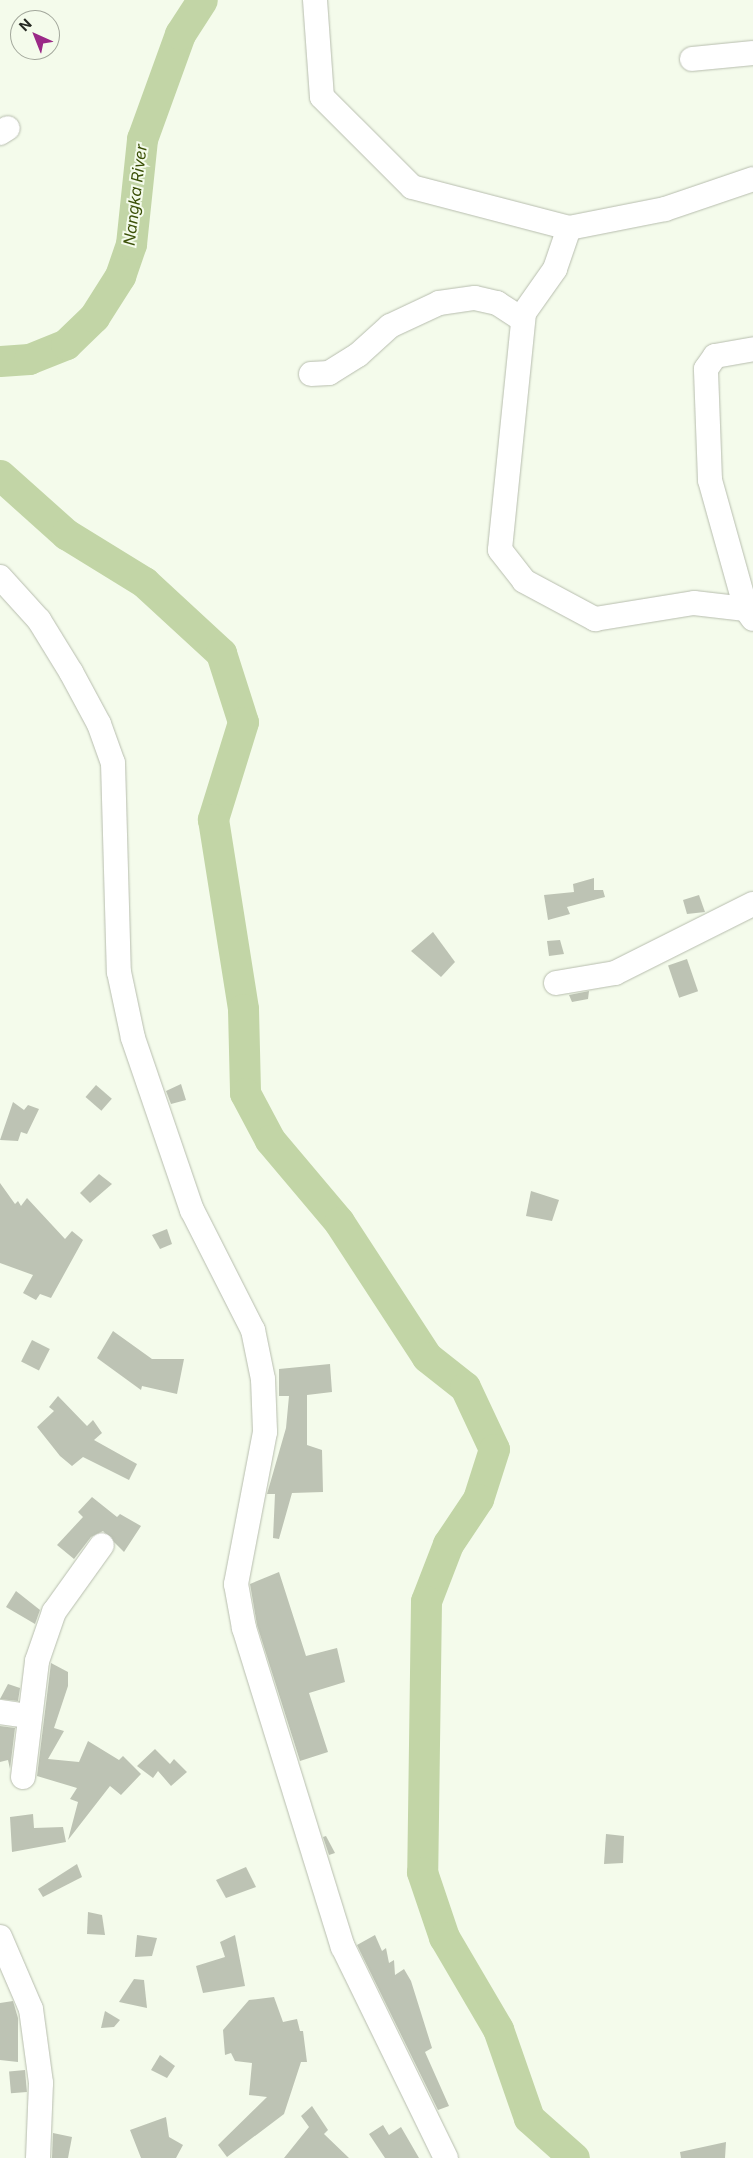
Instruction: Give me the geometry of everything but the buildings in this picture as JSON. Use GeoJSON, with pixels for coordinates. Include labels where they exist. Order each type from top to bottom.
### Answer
{"type":"FeatureCollection","features":[{"type":"Feature","properties":{"kind":"street"},"geometry":{"type":"LineString","coordinates":[[315,0],[322,97],[412,187],[569,228],[665,209],[753,178]]}},
{"type":"Feature","properties":{"kind":"street"},"geometry":{"type":"LineString","coordinates":[[692,59],[753,52]]}},
{"type":"Feature","properties":{"kind":"street"},"geometry":{"type":"LineString","coordinates":[[569,228],[555,269],[523,320],[500,550],[524,581],[595,619],[694,603],[750,614],[710,480],[706,369],[715,356],[753,349]]}},
{"type":"Feature","properties":{"kind":"street"},"geometry":{"type":"LineString","coordinates":[[311,374],[329,373],[358,356],[390,326],[439,303],[475,298],[497,303],[523,320]]}},
{"type":"Feature","properties":{"kind":"street"},"geometry":{"type":"LineString","coordinates":[[0,577],[39,620],[71,672],[99,724],[113,763],[119,972],[133,1038],[192,1210],[253,1330],[263,1379],[265,1432],[236,1584],[244,1628],[343,1947],[446,2158]]}},
{"type":"Feature","properties":{"kind":"street"},"geometry":{"type":"LineString","coordinates":[[556,983],[614,973],[753,904]]}},
{"type":"Feature","properties":{"kind":"street"},"geometry":{"type":"LineString","coordinates":[[23,1777],[37,1661],[54,1612],[102,1544]]}},
{"type":"Feature","properties":{"kind":"street"},"geometry":{"type":"LineString","coordinates":[[0,1712],[30,1716]]}},
{"type":"Feature","properties":{"kind":"street"},"geometry":{"type":"LineString","coordinates":[[0,1937],[31,2009],[41,2083],[38,2158]]}},
{"type":"Feature","properties":{"kind":"waterway","name":"Nangka River"},"geometry":{"type":"LineString","coordinates":[[0,361],[29,359],[66,344],[94,317],[120,276],[131,244],[142,139],[180,34],[202,0]]}},
{"type":"Feature","properties":{"kind":"waterway"},"geometry":{"type":"LineString","coordinates":[[0,475],[66,534],[144,582],[221,653],[243,722],[213,819],[243,1009],[245,1093],[270,1140],[339,1222],[427,1357],[465,1387],[494,1449],[478,1499],[448,1544],[426,1601],[422,1872],[444,1937],[498,2029],[529,2118],[574,2158]]}}]}
